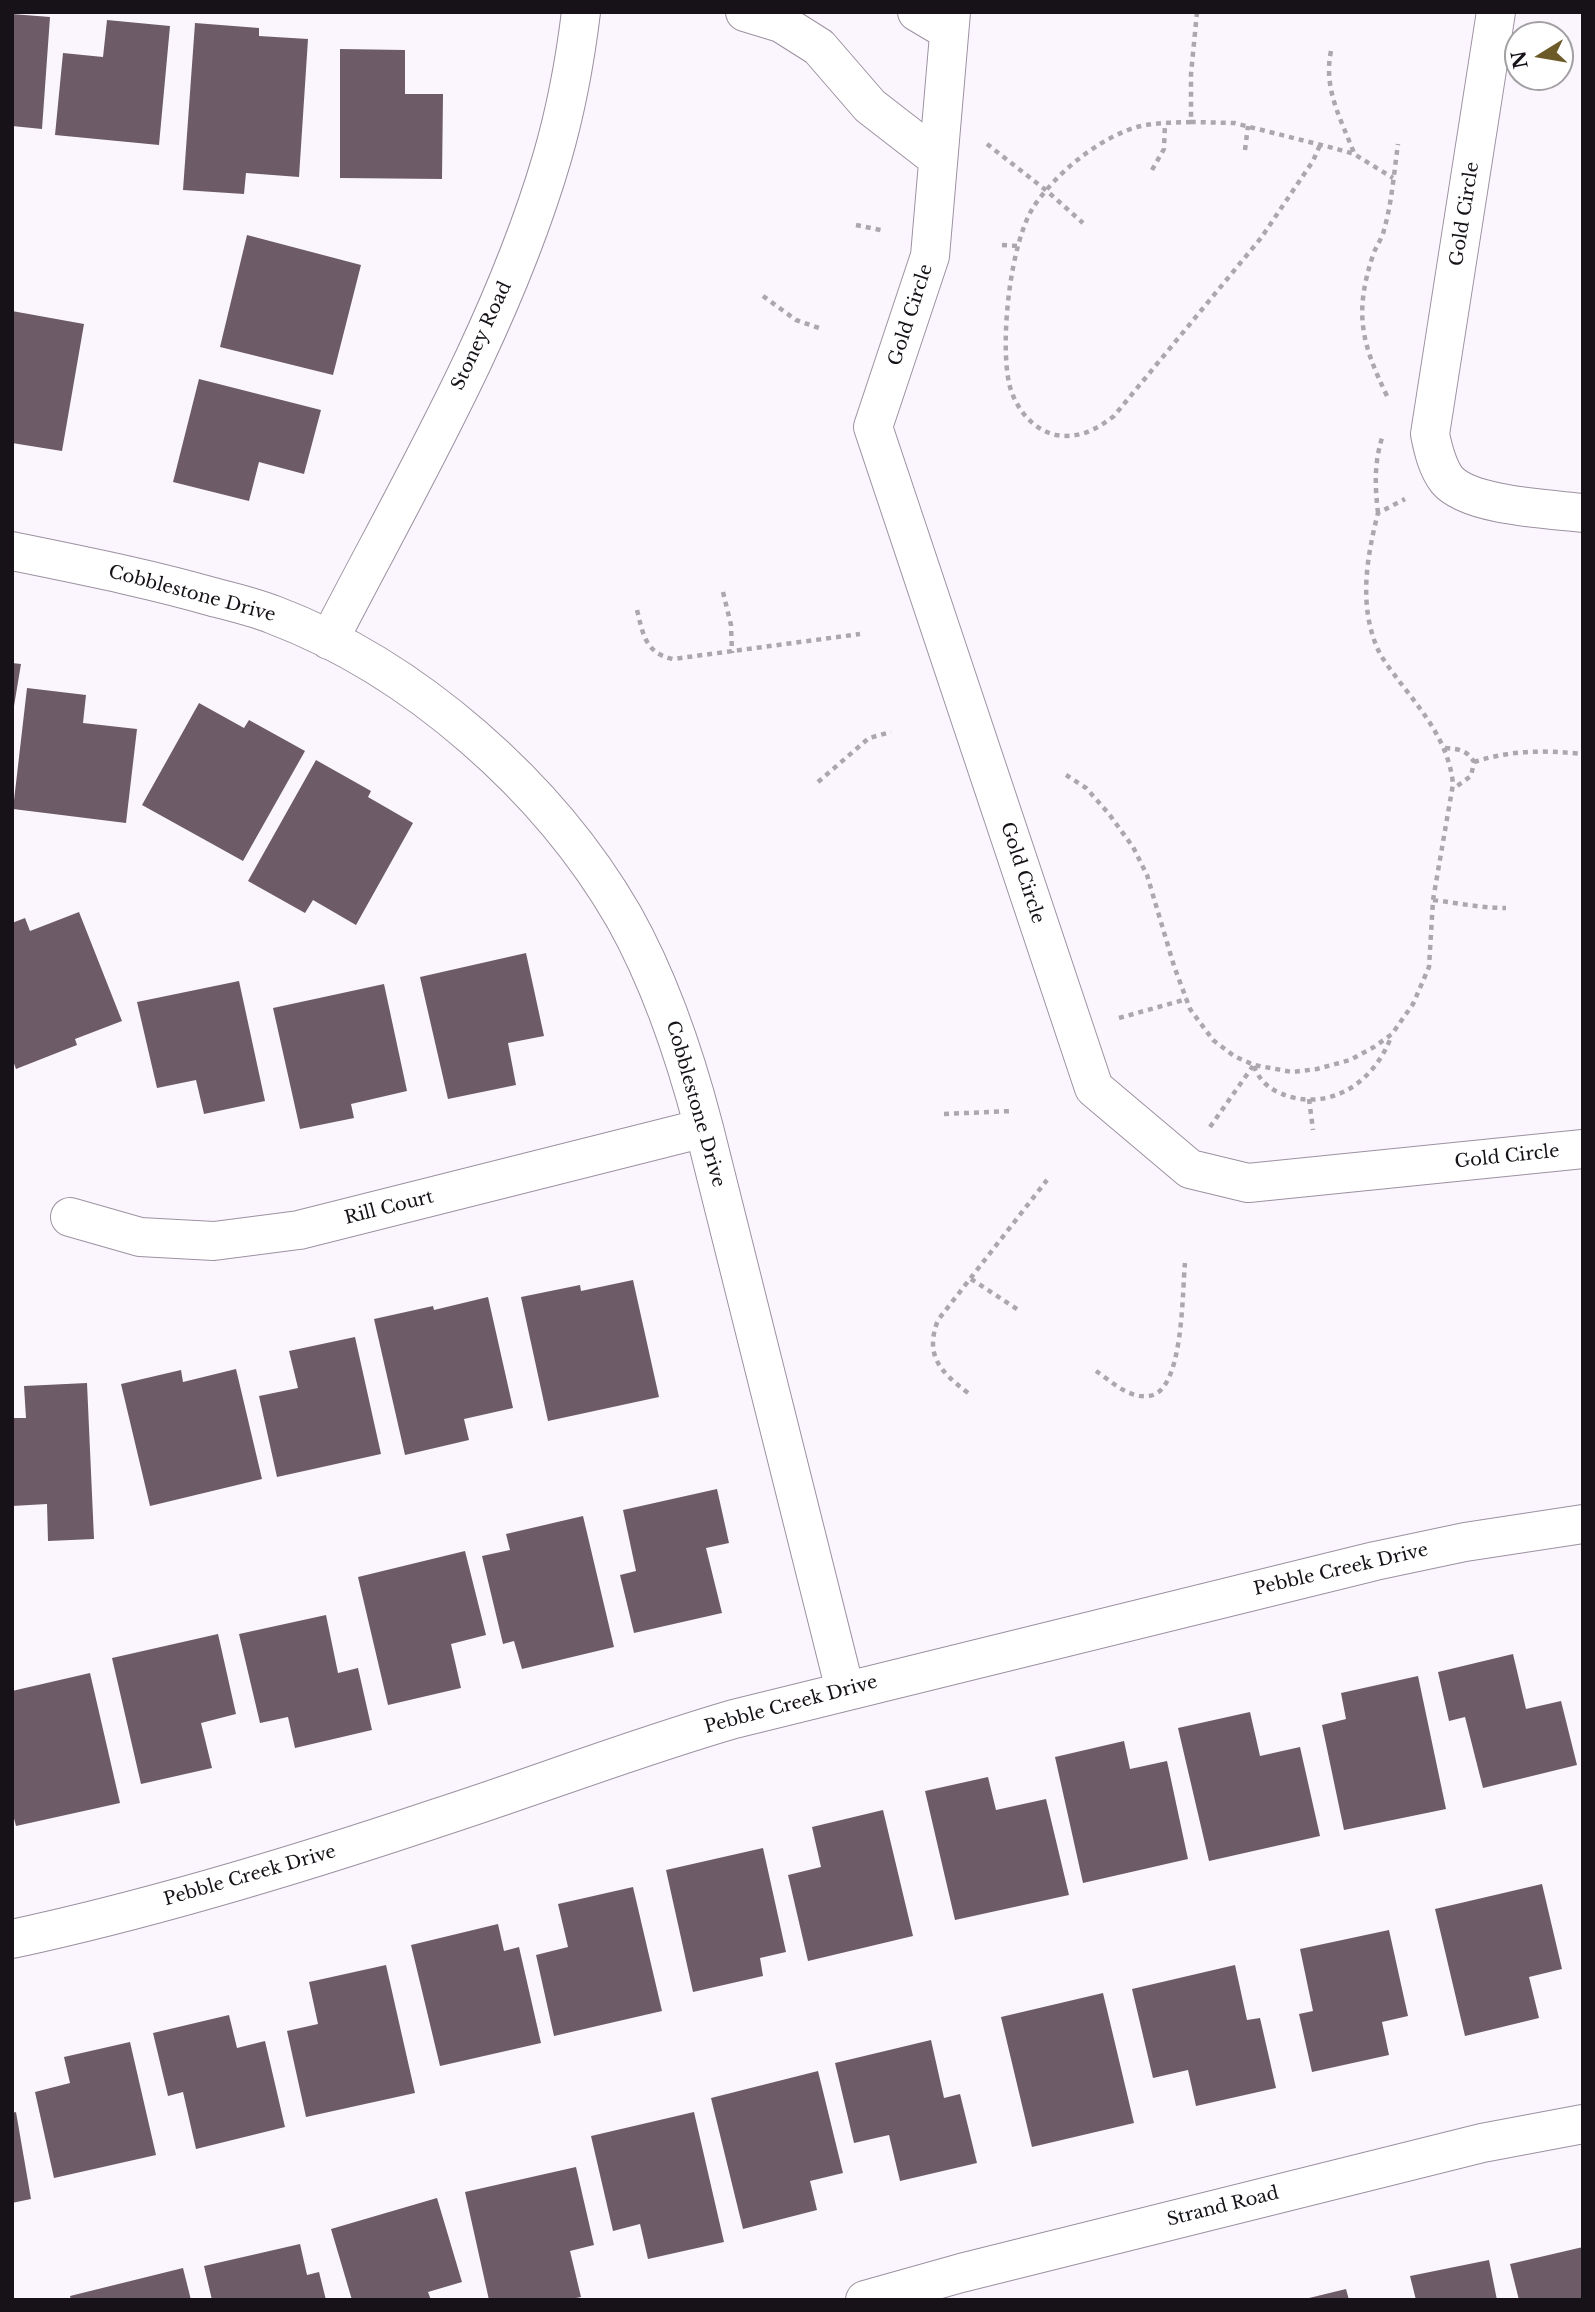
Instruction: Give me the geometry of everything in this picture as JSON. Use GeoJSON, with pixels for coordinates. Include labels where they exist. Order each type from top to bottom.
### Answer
{"type":"FeatureCollection","features":[{"type":"Feature","properties":{"kind":"street","name":"Stoney Road"},"geometry":{"type":"LineString","coordinates":[[330,640],[498,306],[552,157],[575,60],[581,12]]}},
{"type":"Feature","properties":{"kind":"street"},"geometry":{"type":"LineString","coordinates":[[745,12],[781,23],[819,47],[870,106],[937,158]]}},
{"type":"Feature","properties":{"kind":"street","name":"Gold Circle"},"geometry":{"type":"LineString","coordinates":[[1446,477],[1434,455],[1430,434],[1496,12]]}},
{"type":"Feature","properties":{"kind":"street","name":"Gold Circle"},"geometry":{"type":"LineString","coordinates":[[939,19],[942,108],[930,256],[873,427],[1094,1088],[1190,1169],[1248,1183],[1583,1149]]}},
{"type":"Feature","properties":{"kind":"street"},"geometry":{"type":"LineString","coordinates":[[1446,477],[1448,481],[1476,497],[1518,506],[1583,513]]}},
{"type":"Feature","properties":{"kind":"street","name":"Cobblestone Drive"},"geometry":{"type":"LineString","coordinates":[[12,551],[178,587],[276,615],[330,640],[429,702],[482,745],[532,793],[585,856],[624,917],[679,1039],[704,1128],[845,1690]]}},
{"type":"Feature","properties":{"kind":"street","name":"Rill Court"},"geometry":{"type":"LineString","coordinates":[[71,1217],[140,1237],[214,1241],[299,1230],[704,1128]]}},
{"type":"Feature","properties":{"kind":"street","name":"Pebble Creek Drive"},"geometry":{"type":"LineString","coordinates":[[12,1939],[72,1926],[286,1866],[437,1818],[662,1740],[845,1690],[1375,1561],[1465,1542],[1583,1524]]}},
{"type":"Feature","properties":{"kind":"street","name":"Strand Road"},"geometry":{"type":"LineString","coordinates":[[865,2300],[961,2273],[1482,2143],[1583,2124]]}},
{"type":"Feature","properties":{"kind":"path"},"geometry":{"type":"LineString","coordinates":[[1191,122],[1191,74],[1197,12]]}},
{"type":"Feature","properties":{"kind":"path"},"geometry":{"type":"LineString","coordinates":[[1331,51],[1328,67],[1330,90],[1354,154]]}},
{"type":"Feature","properties":{"kind":"path"},"geometry":{"type":"LineString","coordinates":[[942,108],[1083,223]]}},
{"type":"Feature","properties":{"kind":"path"},"geometry":{"type":"LineString","coordinates":[[1320,145],[1313,161],[1261,238],[1114,416],[1096,430],[1072,435],[1038,429],[1015,400],[1009,384],[1006,332],[1018,246],[1033,208],[1063,173],[1130,129],[1191,122],[1234,123],[1248,126],[1320,145],[1354,154],[1393,178]]}},
{"type":"Feature","properties":{"kind":"path"},"geometry":{"type":"LineString","coordinates":[[1152,170],[1159,162],[1164,149],[1165,123]]}},
{"type":"Feature","properties":{"kind":"path"},"geometry":{"type":"LineString","coordinates":[[1245,150],[1248,126]]}},
{"type":"Feature","properties":{"kind":"path"},"geometry":{"type":"LineString","coordinates":[[1388,407],[1388,397],[1364,341],[1362,314],[1366,282],[1374,252],[1384,232],[1398,144]]}},
{"type":"Feature","properties":{"kind":"path"},"geometry":{"type":"LineString","coordinates":[[856,225],[889,232]]}},
{"type":"Feature","properties":{"kind":"path"},"geometry":{"type":"LineString","coordinates":[[1002,246],[1018,246]]}},
{"type":"Feature","properties":{"kind":"path"},"geometry":{"type":"LineString","coordinates":[[763,296],[796,320],[822,329]]}},
{"type":"Feature","properties":{"kind":"path"},"geometry":{"type":"LineString","coordinates":[[1254,1065],[1259,1079],[1285,1096],[1301,1099],[1332,1097],[1345,1092],[1368,1074],[1385,1054],[1392,1034],[1413,1003],[1429,967],[1433,900],[1452,789],[1451,768],[1445,748],[1432,725],[1389,668],[1376,646],[1369,620],[1365,580],[1369,547],[1378,513],[1376,460],[1383,436]]}},
{"type":"Feature","properties":{"kind":"path"},"geometry":{"type":"LineString","coordinates":[[1378,513],[1446,477]]}},
{"type":"Feature","properties":{"kind":"path"},"geometry":{"type":"LineString","coordinates":[[723,592],[731,625],[732,653]]}},
{"type":"Feature","properties":{"kind":"path"},"geometry":{"type":"LineString","coordinates":[[637,610],[644,636],[655,653],[679,659],[860,634]]}},
{"type":"Feature","properties":{"kind":"path"},"geometry":{"type":"LineString","coordinates":[[818,782],[869,738],[891,732]]}},
{"type":"Feature","properties":{"kind":"path"},"geometry":{"type":"LineString","coordinates":[[1445,748],[1463,750],[1474,762],[1471,776],[1452,789]]}},
{"type":"Feature","properties":{"kind":"path"},"geometry":{"type":"LineString","coordinates":[[1474,762],[1500,754],[1525,752],[1583,754]]}},
{"type":"Feature","properties":{"kind":"path"},"geometry":{"type":"LineString","coordinates":[[1066,775],[1086,788],[1133,846],[1147,875],[1190,1009],[1213,1040],[1234,1056],[1254,1065],[1292,1072],[1317,1069],[1350,1060],[1392,1034]]}},
{"type":"Feature","properties":{"kind":"path"},"geometry":{"type":"LineString","coordinates":[[1433,900],[1474,907],[1506,908]]}},
{"type":"Feature","properties":{"kind":"path"},"geometry":{"type":"LineString","coordinates":[[1075,1030],[1187,999]]}},
{"type":"Feature","properties":{"kind":"path"},"geometry":{"type":"LineString","coordinates":[[1184,1164],[1254,1065]]}},
{"type":"Feature","properties":{"kind":"path"},"geometry":{"type":"LineString","coordinates":[[944,1114],[1012,1111]]}},
{"type":"Feature","properties":{"kind":"path"},"geometry":{"type":"LineString","coordinates":[[968,1393],[939,1366],[933,1351],[933,1333],[938,1320],[1047,1180]]}},
{"type":"Feature","properties":{"kind":"path"},"geometry":{"type":"LineString","coordinates":[[1096,1371],[1126,1392],[1139,1396],[1158,1393],[1166,1384],[1175,1363],[1185,1263]]}},
{"type":"Feature","properties":{"kind":"path"},"geometry":{"type":"LineString","coordinates":[[971,1279],[1020,1311]]}},
{"type":"Feature","properties":{"kind":"building"},"geometry":{"type":"Polygon","coordinates":[[[12,14],[50,17],[42,129],[12,126],[12,14]]]}},
{"type":"Feature","properties":{"kind":"building"},"geometry":{"type":"Polygon","coordinates":[[[107,20],[170,26],[159,145],[55,135],[63,53],[103,57],[107,20]]]}},
{"type":"Feature","properties":{"kind":"building"},"geometry":{"type":"Polygon","coordinates":[[[195,23],[259,28],[259,36],[308,39],[299,177],[246,173],[244,194],[183,190],[195,23]]]}},
{"type":"Feature","properties":{"kind":"building"},"geometry":{"type":"Polygon","coordinates":[[[340,49],[405,50],[405,94],[443,94],[442,179],[340,178],[340,49]]]}},
{"type":"Feature","properties":{"kind":"building"},"geometry":{"type":"Polygon","coordinates":[[[247,235],[361,265],[333,375],[220,347],[247,235]]]}},
{"type":"Feature","properties":{"kind":"building"},"geometry":{"type":"Polygon","coordinates":[[[12,311],[84,324],[62,451],[12,443],[12,311]]]}},
{"type":"Feature","properties":{"kind":"building"},"geometry":{"type":"Polygon","coordinates":[[[199,379],[321,410],[304,474],[259,462],[249,501],[173,482],[199,379]]]}},
{"type":"Feature","properties":{"kind":"building"},"geometry":{"type":"Polygon","coordinates":[[[12,663],[21,664],[14,706],[12,706],[12,663]]]}},
{"type":"Feature","properties":{"kind":"building"},"geometry":{"type":"Polygon","coordinates":[[[27,688],[86,695],[83,723],[137,729],[126,823],[13,809],[27,688]]]}},
{"type":"Feature","properties":{"kind":"building"},"geometry":{"type":"Polygon","coordinates":[[[199,703],[244,728],[249,720],[305,751],[243,861],[142,805],[199,703]]]}},
{"type":"Feature","properties":{"kind":"building"},"geometry":{"type":"Polygon","coordinates":[[[316,760],[371,791],[368,797],[413,823],[356,925],[313,900],[305,913],[248,881],[316,760]]]}},
{"type":"Feature","properties":{"kind":"building"},"geometry":{"type":"Polygon","coordinates":[[[79,912],[122,1021],[75,1039],[77,1045],[16,1069],[12,1058],[12,923],[25,918],[30,931],[79,912]]]}},
{"type":"Feature","properties":{"kind":"building"},"geometry":{"type":"Polygon","coordinates":[[[526,953],[544,1036],[508,1043],[516,1085],[448,1099],[420,977],[526,953]]]}},
{"type":"Feature","properties":{"kind":"building"},"geometry":{"type":"Polygon","coordinates":[[[239,981],[265,1101],[204,1114],[196,1080],[157,1088],[137,1002],[239,981]]]}},
{"type":"Feature","properties":{"kind":"building"},"geometry":{"type":"Polygon","coordinates":[[[384,984],[407,1091],[351,1104],[354,1118],[300,1129],[273,1008],[384,984]]]}},
{"type":"Feature","properties":{"kind":"building"},"geometry":{"type":"Polygon","coordinates":[[[633,1280],[659,1397],[548,1421],[521,1297],[580,1285],[581,1291],[633,1280]]]}},
{"type":"Feature","properties":{"kind":"building"},"geometry":{"type":"Polygon","coordinates":[[[488,1297],[513,1408],[464,1419],[469,1440],[405,1455],[374,1319],[433,1306],[434,1310],[488,1297]]]}},
{"type":"Feature","properties":{"kind":"building"},"geometry":{"type":"Polygon","coordinates":[[[355,1337],[381,1454],[277,1477],[259,1396],[298,1388],[289,1351],[355,1337]]]}},
{"type":"Feature","properties":{"kind":"building"},"geometry":{"type":"Polygon","coordinates":[[[236,1369],[262,1479],[150,1506],[121,1384],[181,1370],[183,1382],[236,1369]]]}},
{"type":"Feature","properties":{"kind":"building"},"geometry":{"type":"Polygon","coordinates":[[[87,1383],[94,1539],[48,1541],[47,1504],[12,1506],[12,1418],[26,1418],[24,1386],[87,1383]]]}},
{"type":"Feature","properties":{"kind":"building"},"geometry":{"type":"Polygon","coordinates":[[[717,1489],[729,1543],[706,1548],[722,1613],[634,1633],[620,1575],[636,1571],[623,1510],[717,1489]]]}},
{"type":"Feature","properties":{"kind":"building"},"geometry":{"type":"Polygon","coordinates":[[[583,1516],[614,1647],[522,1669],[514,1641],[503,1644],[482,1556],[510,1550],[506,1534],[583,1516]]]}},
{"type":"Feature","properties":{"kind":"building"},"geometry":{"type":"Polygon","coordinates":[[[465,1551],[486,1635],[451,1644],[461,1688],[388,1705],[358,1577],[465,1551]]]}},
{"type":"Feature","properties":{"kind":"building"},"geometry":{"type":"Polygon","coordinates":[[[326,1615],[338,1673],[358,1668],[372,1730],[295,1748],[288,1717],[260,1723],[239,1634],[326,1615]]]}},
{"type":"Feature","properties":{"kind":"building"},"geometry":{"type":"Polygon","coordinates":[[[218,1634],[236,1714],[201,1723],[212,1768],[141,1784],[112,1658],[218,1634]]]}},
{"type":"Feature","properties":{"kind":"building"},"geometry":{"type":"Polygon","coordinates":[[[1513,1654],[1526,1709],[1561,1701],[1577,1765],[1483,1788],[1465,1717],[1449,1721],[1438,1672],[1513,1654]]]}},
{"type":"Feature","properties":{"kind":"building"},"geometry":{"type":"Polygon","coordinates":[[[90,1673],[120,1803],[16,1826],[12,1811],[12,1691],[90,1673]]]}},
{"type":"Feature","properties":{"kind":"building"},"geometry":{"type":"Polygon","coordinates":[[[1418,1676],[1446,1809],[1344,1830],[1322,1725],[1346,1719],[1341,1693],[1418,1676]]]}},
{"type":"Feature","properties":{"kind":"building"},"geometry":{"type":"Polygon","coordinates":[[[1250,1712],[1260,1756],[1300,1747],[1320,1836],[1209,1861],[1178,1728],[1250,1712]]]}},
{"type":"Feature","properties":{"kind":"building"},"geometry":{"type":"Polygon","coordinates":[[[1124,1741],[1130,1769],[1167,1761],[1188,1859],[1083,1883],[1055,1757],[1124,1741]]]}},
{"type":"Feature","properties":{"kind":"building"},"geometry":{"type":"Polygon","coordinates":[[[988,1777],[996,1810],[1046,1799],[1069,1895],[955,1920],[925,1791],[988,1777]]]}},
{"type":"Feature","properties":{"kind":"building"},"geometry":{"type":"Polygon","coordinates":[[[883,1810],[913,1936],[808,1961],[788,1875],[821,1867],[812,1827],[883,1810]]]}},
{"type":"Feature","properties":{"kind":"building"},"geometry":{"type":"Polygon","coordinates":[[[763,1848],[786,1952],[760,1958],[763,1976],[693,1992],[666,1870],[763,1848]]]}},
{"type":"Feature","properties":{"kind":"building"},"geometry":{"type":"Polygon","coordinates":[[[1542,1884],[1562,1969],[1529,1977],[1539,2018],[1465,2036],[1435,1909],[1542,1884]]]}},
{"type":"Feature","properties":{"kind":"building"},"geometry":{"type":"Polygon","coordinates":[[[633,1887],[662,2011],[554,2036],[536,1955],[568,1947],[558,1904],[633,1887]]]}},
{"type":"Feature","properties":{"kind":"building"},"geometry":{"type":"Polygon","coordinates":[[[498,1924],[504,1951],[519,1947],[541,2043],[440,2066],[411,1945],[498,1924]]]}},
{"type":"Feature","properties":{"kind":"building"},"geometry":{"type":"Polygon","coordinates":[[[1389,1930],[1408,2016],[1382,2022],[1389,2055],[1312,2072],[1299,2014],[1313,2011],[1300,1949],[1389,1930]]]}},
{"type":"Feature","properties":{"kind":"building"},"geometry":{"type":"Polygon","coordinates":[[[386,1965],[415,2093],[306,2117],[287,2031],[318,2024],[309,1982],[386,1965]]]}},
{"type":"Feature","properties":{"kind":"building"},"geometry":{"type":"Polygon","coordinates":[[[1235,1965],[1247,2020],[1260,2018],[1276,2088],[1196,2106],[1188,2070],[1153,2078],[1132,1989],[1235,1965]]]}},
{"type":"Feature","properties":{"kind":"building"},"geometry":{"type":"Polygon","coordinates":[[[1103,1993],[1134,2123],[1032,2147],[1001,2017],[1103,1993]]]}},
{"type":"Feature","properties":{"kind":"building"},"geometry":{"type":"Polygon","coordinates":[[[229,2015],[237,2048],[265,2041],[285,2127],[196,2149],[183,2092],[168,2096],[153,2033],[229,2015]]]}},
{"type":"Feature","properties":{"kind":"building"},"geometry":{"type":"Polygon","coordinates":[[[931,2040],[944,2098],[960,2094],[977,2163],[900,2181],[889,2135],[854,2143],[835,2063],[931,2040]]]}},
{"type":"Feature","properties":{"kind":"building"},"geometry":{"type":"Polygon","coordinates":[[[130,2042],[156,2155],[54,2178],[35,2092],[70,2083],[64,2057],[130,2042]]]}},
{"type":"Feature","properties":{"kind":"building"},"geometry":{"type":"Polygon","coordinates":[[[818,2071],[843,2173],[810,2181],[817,2210],[743,2229],[711,2098],[818,2071]]]}},
{"type":"Feature","properties":{"kind":"building"},"geometry":{"type":"Polygon","coordinates":[[[16,2112],[31,2199],[12,2203],[12,2113],[16,2112]]]}},
{"type":"Feature","properties":{"kind":"building"},"geometry":{"type":"Polygon","coordinates":[[[694,2112],[724,2242],[648,2259],[640,2224],[613,2231],[591,2136],[694,2112]]]}},
{"type":"Feature","properties":{"kind":"building"},"geometry":{"type":"Polygon","coordinates":[[[576,2167],[594,2245],[570,2251],[581,2297],[567,2300],[489,2300],[465,2192],[576,2167]]]}},
{"type":"Feature","properties":{"kind":"building"},"geometry":{"type":"Polygon","coordinates":[[[437,2198],[462,2282],[428,2292],[431,2300],[352,2300],[331,2229],[437,2198]]]}},
{"type":"Feature","properties":{"kind":"building"},"geometry":{"type":"Polygon","coordinates":[[[300,2244],[307,2275],[319,2272],[326,2300],[212,2300],[204,2266],[300,2244]]]}},
{"type":"Feature","properties":{"kind":"building"},"geometry":{"type":"Polygon","coordinates":[[[1583,2247],[1583,2300],[1519,2300],[1510,2264],[1583,2247]]]}},
{"type":"Feature","properties":{"kind":"building"},"geometry":{"type":"Polygon","coordinates":[[[1489,2260],[1497,2300],[1416,2300],[1410,2276],[1489,2260]]]}},
{"type":"Feature","properties":{"kind":"building"},"geometry":{"type":"Polygon","coordinates":[[[183,2268],[191,2300],[71,2300],[70,2296],[183,2268]]]}},
{"type":"Feature","properties":{"kind":"building"},"geometry":{"type":"Polygon","coordinates":[[[1346,2289],[1349,2300],[1305,2300],[1305,2299],[1346,2289]]]}}]}
